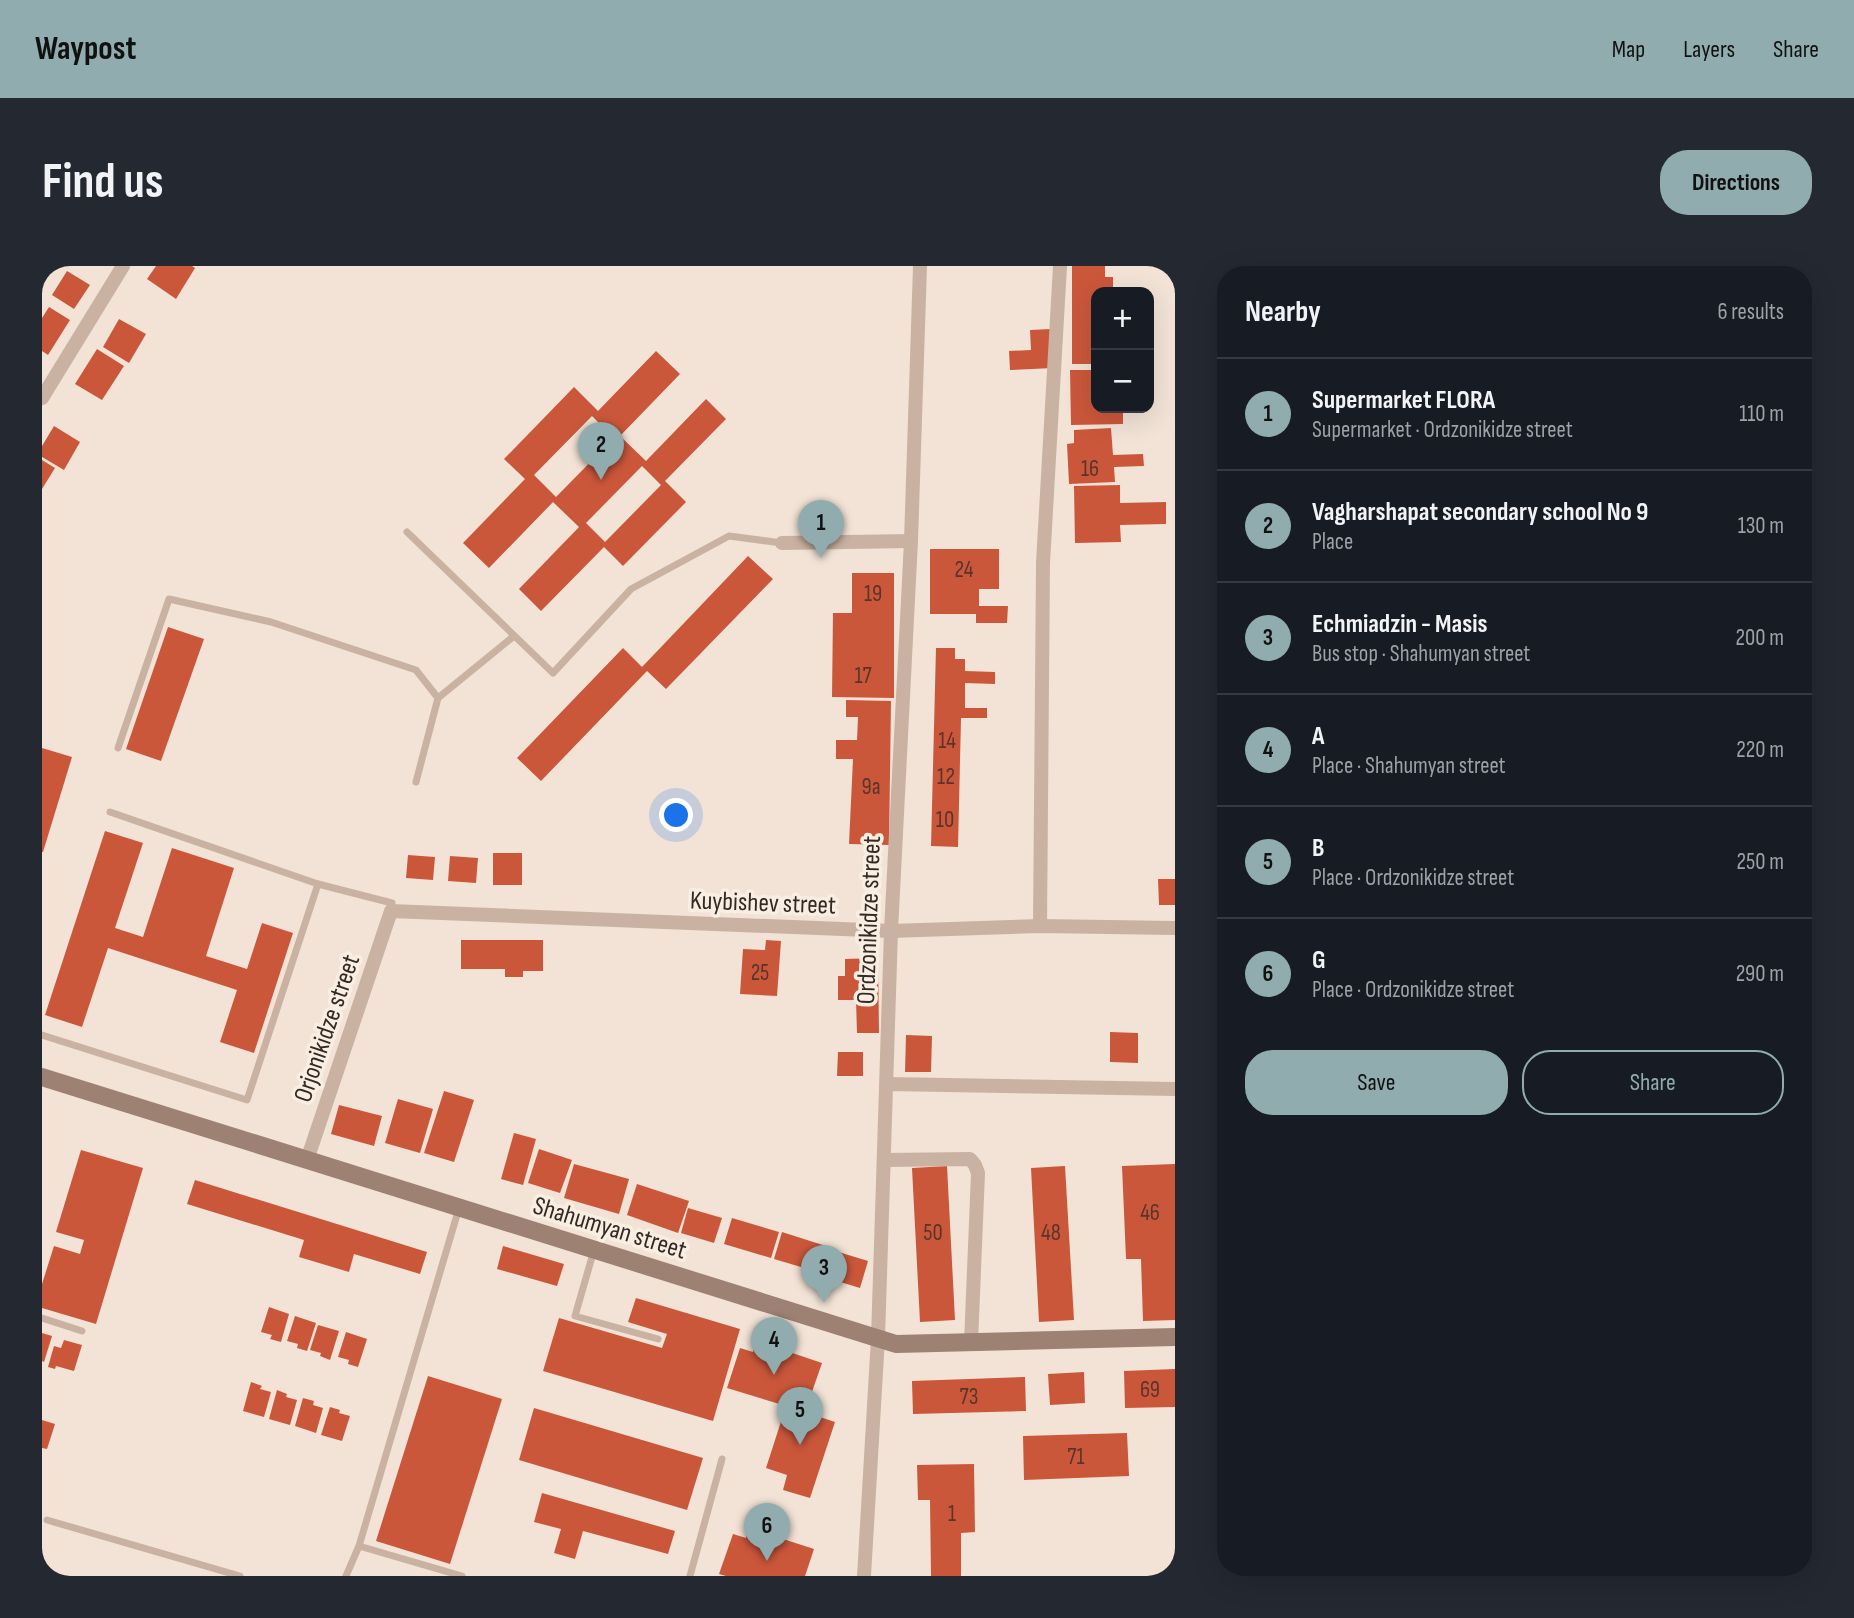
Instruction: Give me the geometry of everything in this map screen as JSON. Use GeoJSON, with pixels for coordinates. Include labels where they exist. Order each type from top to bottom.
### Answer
{"type":"FeatureCollection","features":[{"type":"Feature","properties":{"kind":"main road","name":"Shahumyan street"},"geometry":{"type":"LineString","coordinates":[[42,1077],[896,1344],[1175,1337]]}},
{"type":"Feature","properties":{"kind":"street"},"geometry":{"type":"LineString","coordinates":[[42,398],[123,266]]}},
{"type":"Feature","properties":{"kind":"street","name":"Ordzonikidze street"},"geometry":{"type":"LineString","coordinates":[[864,1576],[878,1338],[891,931],[911,541],[920,266]]}},
{"type":"Feature","properties":{"kind":"street"},"geometry":{"type":"LineString","coordinates":[[1040,926],[1043,563],[1060,266]]}},
{"type":"Feature","properties":{"kind":"street"},"geometry":{"type":"LineString","coordinates":[[782,543],[911,541]]}},
{"type":"Feature","properties":{"kind":"street","name":"Kuybishev street"},"geometry":{"type":"LineString","coordinates":[[392,907],[891,931],[1040,926],[1175,928]]}},
{"type":"Feature","properties":{"kind":"street","name":"Orjonikidze street"},"geometry":{"type":"LineString","coordinates":[[307,1160],[392,907]]}},
{"type":"Feature","properties":{"kind":"street"},"geometry":{"type":"LineString","coordinates":[[887,1084],[1175,1088]]}},
{"type":"Feature","properties":{"kind":"street"},"geometry":{"type":"LineString","coordinates":[[884,1160],[970,1159],[975,1165],[978,1173],[971,1343]]}},
{"type":"Feature","properties":{"kind":"lane"},"geometry":{"type":"LineString","coordinates":[[407,532],[553,673],[631,589],[729,536],[782,543]]}},
{"type":"Feature","properties":{"kind":"lane"},"geometry":{"type":"LineString","coordinates":[[118,748],[169,599],[271,622],[416,670],[438,698]]}},
{"type":"Feature","properties":{"kind":"lane"},"geometry":{"type":"LineString","coordinates":[[416,782],[438,698],[514,636]]}},
{"type":"Feature","properties":{"kind":"lane"},"geometry":{"type":"LineString","coordinates":[[110,812],[392,907]]}},
{"type":"Feature","properties":{"kind":"lane"},"geometry":{"type":"LineString","coordinates":[[42,1035],[247,1100],[318,884]]}},
{"type":"Feature","properties":{"kind":"lane"},"geometry":{"type":"LineString","coordinates":[[346,1576],[359,1546],[459,1207]]}},
{"type":"Feature","properties":{"kind":"lane"},"geometry":{"type":"LineString","coordinates":[[594,1250],[575,1316],[658,1339]]}},
{"type":"Feature","properties":{"kind":"lane"},"geometry":{"type":"LineString","coordinates":[[42,1318],[82,1331]]}},
{"type":"Feature","properties":{"kind":"lane"},"geometry":{"type":"LineString","coordinates":[[690,1576],[722,1459]]}},
{"type":"Feature","properties":{"kind":"lane"},"geometry":{"type":"LineString","coordinates":[[47,1520],[240,1576]]}},
{"type":"Feature","properties":{"kind":"lane"},"geometry":{"type":"LineString","coordinates":[[359,1546],[462,1576]]}},
{"type":"Feature","properties":{"kind":"building"},"geometry":{"type":"Polygon","coordinates":[[[156,266],[195,268],[176,299],[147,279],[156,266]]]}},
{"type":"Feature","properties":{"kind":"building"},"geometry":{"type":"Polygon","coordinates":[[[1072,266],[1105,266],[1105,277],[1113,277],[1113,287],[1091,287],[1091,364],[1072,364],[1072,266]]]}},
{"type":"Feature","properties":{"kind":"building"},"geometry":{"type":"Polygon","coordinates":[[[67,271],[90,285],[74,309],[52,295],[67,271]]]}},
{"type":"Feature","properties":{"kind":"building"},"geometry":{"type":"Polygon","coordinates":[[[49,307],[70,320],[48,355],[42,351],[42,318],[49,307]]]}},
{"type":"Feature","properties":{"kind":"building"},"geometry":{"type":"Polygon","coordinates":[[[119,319],[146,334],[129,363],[103,347],[119,319]]]}},
{"type":"Feature","properties":{"kind":"building"},"geometry":{"type":"Polygon","coordinates":[[[1051,329],[1053,368],[1010,370],[1009,351],[1031,350],[1030,330],[1051,329]]]}},
{"type":"Feature","properties":{"kind":"building"},"geometry":{"type":"Polygon","coordinates":[[[97,349],[124,366],[102,400],[75,384],[97,349]]]}},
{"type":"Feature","properties":{"kind":"building"},"geometry":{"type":"Polygon","coordinates":[[[656,351],[680,374],[620,436],[646,461],[706,399],[726,419],[665,481],[686,502],[623,566],[604,547],[541,611],[519,589],[579,527],[553,502],[489,568],[463,543],[525,479],[504,459],[574,387],[598,411],[656,351]],[[592,416],[534,475],[556,497],[614,438],[592,416]],[[642,466],[586,523],[605,542],[661,485],[642,466]]]}},
{"type":"Feature","properties":{"kind":"building"},"geometry":{"type":"Polygon","coordinates":[[[1070,370],[1091,370],[1091,413],[1123,413],[1123,424],[1071,425],[1070,370]]]}},
{"type":"Feature","properties":{"kind":"building"},"geometry":{"type":"Polygon","coordinates":[[[54,426],[80,442],[64,470],[42,457],[42,446],[54,426]]]}},
{"type":"Feature","properties":{"kind":"building"},"geometry":{"type":"Polygon","coordinates":[[[1111,428],[1113,455],[1143,454],[1144,466],[1114,467],[1115,482],[1069,484],[1067,444],[1074,443],[1074,430],[1111,428]]]}},
{"type":"Feature","properties":{"kind":"building"},"geometry":{"type":"Polygon","coordinates":[[[42,460],[55,468],[42,489],[42,460]]]}},
{"type":"Feature","properties":{"kind":"building"},"geometry":{"type":"Polygon","coordinates":[[[1120,485],[1120,503],[1166,502],[1166,524],[1120,525],[1121,542],[1075,543],[1074,486],[1120,485]]]}},
{"type":"Feature","properties":{"kind":"building"},"geometry":{"type":"Polygon","coordinates":[[[930,549],[999,549],[999,589],[979,589],[979,606],[1008,606],[1007,623],[976,623],[976,614],[930,614],[930,549]]]}},
{"type":"Feature","properties":{"kind":"building"},"geometry":{"type":"Polygon","coordinates":[[[748,556],[773,579],[666,689],[647,671],[541,781],[517,758],[623,648],[642,667],[748,556]]]}},
{"type":"Feature","properties":{"kind":"building"},"geometry":{"type":"Polygon","coordinates":[[[852,573],[894,573],[894,698],[832,697],[833,613],[852,613],[852,573]]]}},
{"type":"Feature","properties":{"kind":"building"},"geometry":{"type":"Polygon","coordinates":[[[168,627],[204,639],[161,761],[126,749],[168,627]]]}},
{"type":"Feature","properties":{"kind":"building"},"geometry":{"type":"Polygon","coordinates":[[[936,648],[955,648],[955,659],[965,659],[965,671],[995,672],[995,684],[965,683],[965,708],[987,708],[987,718],[961,718],[958,847],[931,846],[936,648]]]}},
{"type":"Feature","properties":{"kind":"building"},"geometry":{"type":"Polygon","coordinates":[[[846,700],[891,701],[889,845],[849,844],[853,759],[836,759],[836,740],[857,740],[858,717],[846,717],[846,700]]]}},
{"type":"Feature","properties":{"kind":"building"},"geometry":{"type":"Polygon","coordinates":[[[42,748],[72,757],[43,852],[42,852],[42,748]]]}},
{"type":"Feature","properties":{"kind":"building"},"geometry":{"type":"Polygon","coordinates":[[[105,831],[143,843],[115,928],[143,937],[172,848],[234,868],[206,956],[247,969],[262,923],[293,933],[254,1053],[220,1042],[237,990],[108,948],[82,1027],[45,1015],[105,831]]]}},
{"type":"Feature","properties":{"kind":"building"},"geometry":{"type":"Polygon","coordinates":[[[493,853],[522,853],[522,885],[493,885],[493,853]]]}},
{"type":"Feature","properties":{"kind":"building"},"geometry":{"type":"Polygon","coordinates":[[[408,855],[435,857],[433,880],[406,878],[408,855]]]}},
{"type":"Feature","properties":{"kind":"building"},"geometry":{"type":"Polygon","coordinates":[[[450,856],[478,858],[476,883],[448,881],[450,856]]]}},
{"type":"Feature","properties":{"kind":"building"},"geometry":{"type":"Polygon","coordinates":[[[1158,879],[1175,879],[1175,905],[1159,905],[1158,879]]]}},
{"type":"Feature","properties":{"kind":"building"},"geometry":{"type":"Polygon","coordinates":[[[461,940],[543,940],[543,971],[523,971],[523,977],[505,977],[505,969],[461,969],[461,940]]]}},
{"type":"Feature","properties":{"kind":"building"},"geometry":{"type":"Polygon","coordinates":[[[766,940],[781,941],[777,996],[740,994],[743,949],[765,950],[766,940]]]}},
{"type":"Feature","properties":{"kind":"building"},"geometry":{"type":"Polygon","coordinates":[[[878,958],[879,1033],[857,1033],[856,1000],[838,1000],[838,976],[845,976],[845,959],[878,958]]]}},
{"type":"Feature","properties":{"kind":"building"},"geometry":{"type":"Polygon","coordinates":[[[1110,1032],[1138,1033],[1138,1063],[1110,1062],[1110,1032]]]}},
{"type":"Feature","properties":{"kind":"building"},"geometry":{"type":"Polygon","coordinates":[[[906,1035],[932,1036],[931,1072],[905,1072],[906,1035]]]}},
{"type":"Feature","properties":{"kind":"building"},"geometry":{"type":"Polygon","coordinates":[[[838,1052],[863,1052],[863,1076],[837,1076],[838,1052]]]}},
{"type":"Feature","properties":{"kind":"building"},"geometry":{"type":"Polygon","coordinates":[[[444,1091],[474,1100],[454,1162],[424,1153],[444,1091]]]}},
{"type":"Feature","properties":{"kind":"building"},"geometry":{"type":"Polygon","coordinates":[[[398,1099],[433,1109],[420,1153],[385,1143],[398,1099]]]}},
{"type":"Feature","properties":{"kind":"building"},"geometry":{"type":"Polygon","coordinates":[[[339,1105],[382,1116],[374,1146],[331,1134],[339,1105]]]}},
{"type":"Feature","properties":{"kind":"building"},"geometry":{"type":"Polygon","coordinates":[[[514,1133],[536,1139],[523,1185],[501,1179],[514,1133]]]}},
{"type":"Feature","properties":{"kind":"building"},"geometry":{"type":"Polygon","coordinates":[[[539,1149],[572,1160],[560,1193],[528,1183],[539,1149]]]}},
{"type":"Feature","properties":{"kind":"building"},"geometry":{"type":"Polygon","coordinates":[[[81,1150],[143,1168],[96,1324],[42,1308],[42,1284],[54,1246],[80,1254],[84,1240],[56,1232],[81,1150]]]}},
{"type":"Feature","properties":{"kind":"building"},"geometry":{"type":"Polygon","coordinates":[[[574,1164],[629,1179],[619,1214],[564,1198],[574,1164]]]}},
{"type":"Feature","properties":{"kind":"building"},"geometry":{"type":"Polygon","coordinates":[[[1175,1164],[1175,1320],[1143,1321],[1141,1259],[1126,1259],[1122,1166],[1175,1164]]]}},
{"type":"Feature","properties":{"kind":"building"},"geometry":{"type":"Polygon","coordinates":[[[947,1166],[955,1320],[920,1322],[912,1168],[947,1166]]]}},
{"type":"Feature","properties":{"kind":"building"},"geometry":{"type":"Polygon","coordinates":[[[1065,1166],[1074,1320],[1039,1322],[1031,1168],[1065,1166]]]}},
{"type":"Feature","properties":{"kind":"building"},"geometry":{"type":"Polygon","coordinates":[[[195,1180],[427,1252],[420,1274],[354,1254],[349,1272],[299,1257],[304,1240],[187,1204],[195,1180]]]}},
{"type":"Feature","properties":{"kind":"building"},"geometry":{"type":"Polygon","coordinates":[[[637,1184],[689,1201],[678,1233],[627,1215],[637,1184]]]}},
{"type":"Feature","properties":{"kind":"building"},"geometry":{"type":"Polygon","coordinates":[[[688,1208],[722,1218],[714,1243],[681,1233],[688,1208]]]}},
{"type":"Feature","properties":{"kind":"building"},"geometry":{"type":"Polygon","coordinates":[[[732,1218],[779,1232],[771,1258],[724,1244],[732,1218]]]}},
{"type":"Feature","properties":{"kind":"building"},"geometry":{"type":"Polygon","coordinates":[[[782,1232],[829,1247],[821,1273],[774,1259],[782,1232]]]}},
{"type":"Feature","properties":{"kind":"building"},"geometry":{"type":"Polygon","coordinates":[[[503,1246],[564,1264],[557,1286],[497,1269],[503,1246]]]}},
{"type":"Feature","properties":{"kind":"building"},"geometry":{"type":"Polygon","coordinates":[[[832,1250],[868,1261],[860,1288],[824,1277],[832,1250]]]}},
{"type":"Feature","properties":{"kind":"building"},"geometry":{"type":"Polygon","coordinates":[[[636,1298],[740,1329],[713,1421],[543,1371],[559,1318],[662,1348],[667,1334],[628,1322],[636,1298]]]}},
{"type":"Feature","properties":{"kind":"building"},"geometry":{"type":"Polygon","coordinates":[[[269,1307],[289,1314],[281,1342],[270,1339],[272,1335],[261,1332],[269,1307]]]}},
{"type":"Feature","properties":{"kind":"building"},"geometry":{"type":"Polygon","coordinates":[[[295,1316],[316,1323],[307,1351],[297,1348],[298,1344],[287,1341],[295,1316]]]}},
{"type":"Feature","properties":{"kind":"building"},"geometry":{"type":"Polygon","coordinates":[[[318,1325],[339,1331],[330,1360],[320,1356],[321,1353],[310,1350],[318,1325]]]}},
{"type":"Feature","properties":{"kind":"building"},"geometry":{"type":"Polygon","coordinates":[[[346,1332],[367,1339],[358,1367],[348,1364],[349,1360],[338,1357],[346,1332]]]}},
{"type":"Feature","properties":{"kind":"building"},"geometry":{"type":"Polygon","coordinates":[[[42,1333],[52,1336],[44,1362],[42,1361],[42,1333]]]}},
{"type":"Feature","properties":{"kind":"building"},"geometry":{"type":"Polygon","coordinates":[[[64,1340],[82,1345],[74,1371],[56,1366],[55,1369],[48,1367],[54,1346],[61,1348],[64,1340]]]}},
{"type":"Feature","properties":{"kind":"building"},"geometry":{"type":"Polygon","coordinates":[[[757,1341],[822,1363],[805,1412],[835,1422],[810,1498],[783,1490],[787,1475],[766,1468],[786,1406],[727,1388],[740,1348],[753,1352],[757,1341]]]}},
{"type":"Feature","properties":{"kind":"building"},"geometry":{"type":"Polygon","coordinates":[[[1175,1369],[1175,1407],[1125,1408],[1124,1371],[1175,1369]]]}},
{"type":"Feature","properties":{"kind":"building"},"geometry":{"type":"Polygon","coordinates":[[[1084,1372],[1085,1403],[1050,1405],[1048,1374],[1084,1372]]]}},
{"type":"Feature","properties":{"kind":"building"},"geometry":{"type":"Polygon","coordinates":[[[428,1376],[502,1399],[450,1564],[376,1541],[428,1376]]]}},
{"type":"Feature","properties":{"kind":"building"},"geometry":{"type":"Polygon","coordinates":[[[1025,1377],[1026,1411],[913,1414],[912,1381],[1025,1377]]]}},
{"type":"Feature","properties":{"kind":"building"},"geometry":{"type":"Polygon","coordinates":[[[251,1382],[262,1386],[260,1389],[271,1392],[264,1417],[243,1411],[251,1382]]]}},
{"type":"Feature","properties":{"kind":"building"},"geometry":{"type":"Polygon","coordinates":[[[277,1390],[287,1394],[286,1397],[297,1400],[290,1425],[269,1419],[277,1390]]]}},
{"type":"Feature","properties":{"kind":"building"},"geometry":{"type":"Polygon","coordinates":[[[303,1398],[314,1401],[313,1405],[323,1408],[316,1433],[295,1426],[303,1398]]]}},
{"type":"Feature","properties":{"kind":"building"},"geometry":{"type":"Polygon","coordinates":[[[330,1407],[350,1416],[342,1441],[321,1435],[330,1407]]]}},
{"type":"Feature","properties":{"kind":"building"},"geometry":{"type":"Polygon","coordinates":[[[534,1408],[703,1458],[687,1510],[519,1460],[534,1408]]]}},
{"type":"Feature","properties":{"kind":"building"},"geometry":{"type":"Polygon","coordinates":[[[42,1420],[55,1424],[47,1449],[42,1448],[42,1420]]]}},
{"type":"Feature","properties":{"kind":"building"},"geometry":{"type":"Polygon","coordinates":[[[1127,1433],[1129,1476],[1024,1480],[1023,1436],[1127,1433]]]}},
{"type":"Feature","properties":{"kind":"building"},"geometry":{"type":"Polygon","coordinates":[[[974,1464],[975,1532],[961,1533],[961,1576],[931,1576],[930,1500],[918,1500],[917,1465],[974,1464]]]}},
{"type":"Feature","properties":{"kind":"building"},"geometry":{"type":"Polygon","coordinates":[[[542,1493],[675,1531],[668,1554],[583,1531],[575,1559],[554,1553],[561,1529],[534,1522],[542,1493]]]}},
{"type":"Feature","properties":{"kind":"building"},"geometry":{"type":"Polygon","coordinates":[[[749,1528],[814,1549],[805,1576],[719,1574],[733,1534],[746,1538],[749,1528]]]}},
{"type":"Feature","properties":{"kind":"place","name":"Vagharshapat secondary school No 9"},"geometry":{"type":"Point","coordinates":[601,480]}},
{"type":"Feature","properties":{"kind":"place","name":"Supermarket FLORA"},"geometry":{"type":"Point","coordinates":[821,558]}},
{"type":"Feature","properties":{"kind":"place","name":"Echmiadzin - Masis"},"geometry":{"type":"Point","coordinates":[824,1303]}},
{"type":"Feature","properties":{"kind":"place","name":"A"},"geometry":{"type":"Point","coordinates":[774,1375]}},
{"type":"Feature","properties":{"kind":"place","name":"B"},"geometry":{"type":"Point","coordinates":[800,1445]}},
{"type":"Feature","properties":{"kind":"place","name":"G"},"geometry":{"type":"Point","coordinates":[767,1561]}}]}
